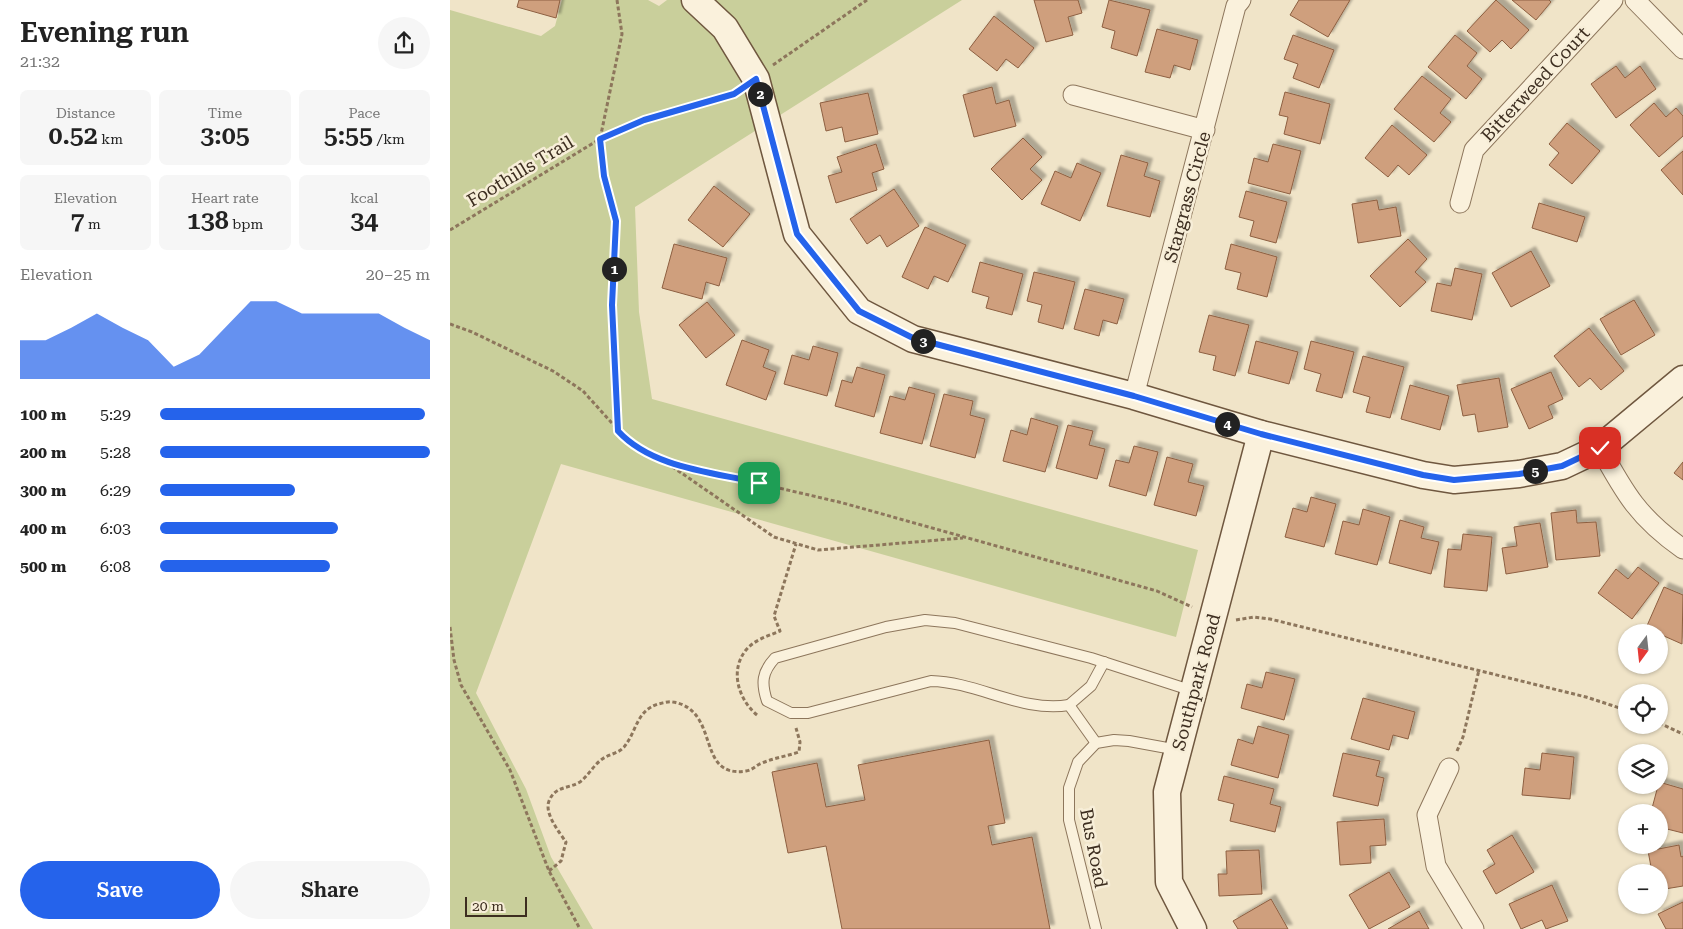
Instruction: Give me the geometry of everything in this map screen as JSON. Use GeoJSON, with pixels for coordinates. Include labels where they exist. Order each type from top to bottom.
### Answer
{"type":"FeatureCollection","features":[{"type":"Feature","properties":{"kind":"street"},"geometry":{"type":"LineString","coordinates":[[695,0],[725,28],[756,79],[797,234],[859,311],[913,338],[1134,396],[1261,434],[1423,475],[1454,480],[1519,474],[1562,466],[1600,448],[1683,379]]}},
{"type":"Feature","properties":{"kind":"street","name":"Stargrass Circle"},"geometry":{"type":"LineString","coordinates":[[1134,396],[1236,6],[1241,0]]}},
{"type":"Feature","properties":{"kind":"street","name":"Bitterweed Court"},"geometry":{"type":"LineString","coordinates":[[1460,203],[1474,150],[1612,0]]}},
{"type":"Feature","properties":{"kind":"street"},"geometry":{"type":"LineString","coordinates":[[1635,0],[1683,49]]}},
{"type":"Feature","properties":{"kind":"street"},"geometry":{"type":"LineString","coordinates":[[1073,95],[1205,130]]}},
{"type":"Feature","properties":{"kind":"street","name":"Southpark Road"},"geometry":{"type":"LineString","coordinates":[[1193,929],[1169,882],[1167,792],[1261,434]]}},
{"type":"Feature","properties":{"kind":"street"},"geometry":{"type":"LineString","coordinates":[[1600,448],[1633,506],[1658,532],[1683,549]]}},
{"type":"Feature","properties":{"kind":"street"},"geometry":{"type":"LineString","coordinates":[[1449,768],[1427,814],[1436,866],[1474,929]]}},
{"type":"Feature","properties":{"kind":"lane"},"geometry":{"type":"LineString","coordinates":[[1104,662],[1091,686],[1069,704],[1043,706],[948,681],[931,681],[808,713],[791,713],[767,701],[762,682],[768,665],[775,658],[886,627],[925,620],[955,623],[1104,662],[1194,691]]}},
{"type":"Feature","properties":{"kind":"lane"},"geometry":{"type":"LineString","coordinates":[[1069,704],[1096,743],[1129,740],[1178,750]]}},
{"type":"Feature","properties":{"kind":"lane","name":"Bus Road"},"geometry":{"type":"LineString","coordinates":[[1096,743],[1078,762],[1069,788],[1069,820],[1096,929]]}},
{"type":"Feature","properties":{"kind":"path"},"geometry":{"type":"LineString","coordinates":[[617,0],[622,34],[600,139],[604,176],[616,221],[612,305],[618,431]]}},
{"type":"Feature","properties":{"kind":"path","name":"Foothills Trail"},"geometry":{"type":"LineString","coordinates":[[450,230],[600,139],[644,120],[734,94],[775,63],[867,0]]}},
{"type":"Feature","properties":{"kind":"path"},"geometry":{"type":"LineString","coordinates":[[450,324],[480,335],[553,371],[583,391],[629,442],[664,461],[774,537],[818,550],[966,537]]}},
{"type":"Feature","properties":{"kind":"path"},"geometry":{"type":"LineString","coordinates":[[664,461],[843,503],[966,537],[1157,591],[1173,597],[1191,608],[1194,600]]}},
{"type":"Feature","properties":{"kind":"path"},"geometry":{"type":"LineString","coordinates":[[765,718],[758,716],[746,706],[741,697],[738,683],[739,666],[746,650],[759,640],[780,631],[774,616],[796,544]]}},
{"type":"Feature","properties":{"kind":"path"},"geometry":{"type":"LineString","coordinates":[[1232,615],[1231,621],[1254,618],[1270,619],[1586,697],[1618,707]]}},
{"type":"Feature","properties":{"kind":"path"},"geometry":{"type":"LineString","coordinates":[[450,627],[454,660],[461,685],[497,744],[510,770],[549,871],[580,929]]}},
{"type":"Feature","properties":{"kind":"path"},"geometry":{"type":"LineString","coordinates":[[1449,768],[1463,737],[1479,670]]}},
{"type":"Feature","properties":{"kind":"path"},"geometry":{"type":"LineString","coordinates":[[549,871],[561,861],[566,842],[550,814],[548,803],[553,793],[561,788],[581,782],[603,758],[614,754],[624,747],[642,714],[650,707],[673,702],[688,708],[704,726],[709,749],[718,765],[728,770],[744,772],[754,769],[761,763],[799,752],[800,742],[794,723]]}},
{"type":"Feature","properties":{"kind":"path"},"geometry":{"type":"LineString","coordinates":[[1668,728],[1683,734]]}},
{"type":"Feature","properties":{"kind":"green space"},"geometry":{"type":"Polygon","coordinates":[[[562,0],[648,0],[659,6],[667,0],[962,0],[635,207],[639,312],[652,399],[1198,550],[1176,637],[561,464],[476,693],[526,789],[551,857],[593,929],[450,929],[450,10],[541,36],[555,26],[562,0]]]}},
{"type":"Feature","properties":{"kind":"building"},"geometry":{"type":"Polygon","coordinates":[[[519,0],[560,0],[556,18],[517,7],[519,0]]]}},
{"type":"Feature","properties":{"kind":"building"},"geometry":{"type":"Polygon","coordinates":[[[1034,0],[1078,0],[1082,13],[1068,17],[1073,35],[1046,42],[1034,0]]]}},
{"type":"Feature","properties":{"kind":"building"},"geometry":{"type":"Polygon","coordinates":[[[1109,0],[1150,10],[1137,56],[1111,48],[1115,31],[1102,27],[1109,0]]]}},
{"type":"Feature","properties":{"kind":"building"},"geometry":{"type":"Polygon","coordinates":[[[1299,0],[1350,0],[1328,37],[1290,15],[1299,0]]]}},
{"type":"Feature","properties":{"kind":"building"},"geometry":{"type":"Polygon","coordinates":[[[1496,0],[1529,30],[1511,49],[1502,40],[1490,52],[1467,31],[1496,0]]]}},
{"type":"Feature","properties":{"kind":"building"},"geometry":{"type":"Polygon","coordinates":[[[1512,0],[1549,0],[1551,2],[1536,20],[1512,0]]]}},
{"type":"Feature","properties":{"kind":"building"},"geometry":{"type":"Polygon","coordinates":[[[994,16],[1034,48],[1018,68],[1006,59],[997,71],[969,49],[994,16]]]}},
{"type":"Feature","properties":{"kind":"building"},"geometry":{"type":"Polygon","coordinates":[[[1157,29],[1198,40],[1190,70],[1174,65],[1170,78],[1145,72],[1157,29]]]}},
{"type":"Feature","properties":{"kind":"building"},"geometry":{"type":"Polygon","coordinates":[[[1293,35],[1334,50],[1319,88],[1293,78],[1298,64],[1284,59],[1293,35]]]}},
{"type":"Feature","properties":{"kind":"building"},"geometry":{"type":"Polygon","coordinates":[[[1455,35],[1477,53],[1467,66],[1482,79],[1466,99],[1428,67],[1455,35]]]}},
{"type":"Feature","properties":{"kind":"building"},"geometry":{"type":"Polygon","coordinates":[[[1616,66],[1625,78],[1640,66],[1656,89],[1616,118],[1591,84],[1616,66]]]}},
{"type":"Feature","properties":{"kind":"building"},"geometry":{"type":"Polygon","coordinates":[[[1422,76],[1451,99],[1440,113],[1451,122],[1434,142],[1394,109],[1422,76]]]}},
{"type":"Feature","properties":{"kind":"building"},"geometry":{"type":"Polygon","coordinates":[[[992,87],[996,104],[1009,100],[1016,126],[974,137],[963,95],[992,87]]]}},
{"type":"Feature","properties":{"kind":"building"},"geometry":{"type":"Polygon","coordinates":[[[1285,92],[1330,104],[1320,144],[1284,134],[1288,117],[1279,115],[1285,92]]]}},
{"type":"Feature","properties":{"kind":"building"},"geometry":{"type":"Polygon","coordinates":[[[868,93],[878,134],[845,142],[842,127],[826,131],[820,103],[868,93]]]}},
{"type":"Feature","properties":{"kind":"building"},"geometry":{"type":"Polygon","coordinates":[[[1654,103],[1666,117],[1676,108],[1683,116],[1683,136],[1659,157],[1630,125],[1654,103]]]}},
{"type":"Feature","properties":{"kind":"building"},"geometry":{"type":"Polygon","coordinates":[[[1567,123],[1600,151],[1572,184],[1549,165],[1559,153],[1549,144],[1567,123]]]}},
{"type":"Feature","properties":{"kind":"building"},"geometry":{"type":"Polygon","coordinates":[[[1392,125],[1427,155],[1409,175],[1398,165],[1388,177],[1365,158],[1392,125]]]}},
{"type":"Feature","properties":{"kind":"building"},"geometry":{"type":"Polygon","coordinates":[[[1023,138],[1042,157],[1030,169],[1042,180],[1022,200],[991,169],[1023,138]]]}},
{"type":"Feature","properties":{"kind":"building"},"geometry":{"type":"Polygon","coordinates":[[[876,144],[884,169],[872,173],[877,190],[836,203],[828,176],[842,172],[837,157],[876,144]]]}},
{"type":"Feature","properties":{"kind":"building"},"geometry":{"type":"Polygon","coordinates":[[[1273,144],[1301,151],[1290,194],[1248,183],[1254,158],[1268,162],[1273,144]]]}},
{"type":"Feature","properties":{"kind":"building"},"geometry":{"type":"Polygon","coordinates":[[[1683,151],[1683,195],[1661,170],[1683,151]]]}},
{"type":"Feature","properties":{"kind":"building"},"geometry":{"type":"Polygon","coordinates":[[[1121,155],[1148,163],[1144,176],[1160,181],[1150,217],[1107,206],[1121,155]]]}},
{"type":"Feature","properties":{"kind":"building"},"geometry":{"type":"Polygon","coordinates":[[[1077,163],[1101,173],[1080,221],[1041,204],[1055,171],[1071,178],[1077,163]]]}},
{"type":"Feature","properties":{"kind":"building"},"geometry":{"type":"Polygon","coordinates":[[[714,186],[750,214],[723,247],[688,220],[714,186]]]}},
{"type":"Feature","properties":{"kind":"building"},"geometry":{"type":"Polygon","coordinates":[[[894,189],[919,226],[887,247],[880,235],[867,244],[850,219],[894,189]]]}},
{"type":"Feature","properties":{"kind":"building"},"geometry":{"type":"Polygon","coordinates":[[[1246,191],[1287,202],[1276,243],[1250,236],[1254,221],[1239,217],[1246,191]]]}},
{"type":"Feature","properties":{"kind":"building"},"geometry":{"type":"Polygon","coordinates":[[[1377,200],[1379,210],[1396,207],[1401,236],[1358,243],[1352,204],[1377,200]]]}},
{"type":"Feature","properties":{"kind":"building"},"geometry":{"type":"Polygon","coordinates":[[[1539,203],[1585,217],[1577,242],[1532,228],[1539,203]]]}},
{"type":"Feature","properties":{"kind":"building"},"geometry":{"type":"Polygon","coordinates":[[[925,227],[966,245],[948,282],[934,276],[928,289],[902,277],[925,227]]]}},
{"type":"Feature","properties":{"kind":"building"},"geometry":{"type":"Polygon","coordinates":[[[1408,239],[1427,259],[1415,272],[1426,282],[1400,307],[1370,276],[1408,239]]]}},
{"type":"Feature","properties":{"kind":"building"},"geometry":{"type":"Polygon","coordinates":[[[674,244],[727,258],[719,286],[706,282],[702,299],[662,288],[674,244]]]}},
{"type":"Feature","properties":{"kind":"building"},"geometry":{"type":"Polygon","coordinates":[[[1231,244],[1277,257],[1267,297],[1237,289],[1241,273],[1225,269],[1231,244]]]}},
{"type":"Feature","properties":{"kind":"building"},"geometry":{"type":"Polygon","coordinates":[[[1531,251],[1550,286],[1511,307],[1492,273],[1531,251]]]}},
{"type":"Feature","properties":{"kind":"building"},"geometry":{"type":"Polygon","coordinates":[[[980,262],[1023,274],[1012,315],[986,308],[989,297],[972,292],[980,262]]]}},
{"type":"Feature","properties":{"kind":"building"},"geometry":{"type":"Polygon","coordinates":[[[1455,268],[1482,274],[1472,320],[1431,311],[1437,283],[1451,286],[1455,268]]]}},
{"type":"Feature","properties":{"kind":"building"},"geometry":{"type":"Polygon","coordinates":[[[1034,272],[1075,282],[1063,329],[1038,322],[1042,305],[1027,301],[1034,272]]]}},
{"type":"Feature","properties":{"kind":"building"},"geometry":{"type":"Polygon","coordinates":[[[1085,289],[1124,299],[1117,324],[1103,320],[1099,336],[1074,329],[1085,289]]]}},
{"type":"Feature","properties":{"kind":"building"},"geometry":{"type":"Polygon","coordinates":[[[1634,300],[1655,335],[1621,355],[1600,319],[1634,300]]]}},
{"type":"Feature","properties":{"kind":"building"},"geometry":{"type":"Polygon","coordinates":[[[707,302],[735,335],[706,358],[679,325],[707,302]]]}},
{"type":"Feature","properties":{"kind":"building"},"geometry":{"type":"Polygon","coordinates":[[[1209,315],[1249,325],[1235,376],[1213,370],[1216,356],[1199,352],[1209,315]]]}},
{"type":"Feature","properties":{"kind":"building"},"geometry":{"type":"Polygon","coordinates":[[[1589,328],[1624,371],[1601,390],[1590,378],[1579,387],[1554,356],[1589,328]]]}},
{"type":"Feature","properties":{"kind":"building"},"geometry":{"type":"Polygon","coordinates":[[[742,340],[769,350],[763,367],[776,372],[766,400],[726,385],[742,340]]]}},
{"type":"Feature","properties":{"kind":"building"},"geometry":{"type":"Polygon","coordinates":[[[1256,341],[1298,352],[1289,384],[1248,373],[1256,341]]]}},
{"type":"Feature","properties":{"kind":"building"},"geometry":{"type":"Polygon","coordinates":[[[1311,341],[1354,352],[1342,398],[1316,391],[1321,374],[1304,369],[1311,341]]]}},
{"type":"Feature","properties":{"kind":"building"},"geometry":{"type":"Polygon","coordinates":[[[813,346],[838,353],[827,396],[784,384],[792,355],[809,360],[813,346]]]}},
{"type":"Feature","properties":{"kind":"building"},"geometry":{"type":"Polygon","coordinates":[[[1363,356],[1404,367],[1390,418],[1366,412],[1370,397],[1353,392],[1363,356]]]}},
{"type":"Feature","properties":{"kind":"building"},"geometry":{"type":"Polygon","coordinates":[[[857,367],[885,375],[874,417],[835,406],[842,380],[852,383],[857,367]]]}},
{"type":"Feature","properties":{"kind":"building"},"geometry":{"type":"Polygon","coordinates":[[[1551,372],[1563,399],[1548,406],[1553,418],[1529,429],[1511,389],[1551,372]]]}},
{"type":"Feature","properties":{"kind":"building"},"geometry":{"type":"Polygon","coordinates":[[[1499,378],[1508,427],[1478,432],[1475,414],[1463,416],[1457,385],[1499,378]]]}},
{"type":"Feature","properties":{"kind":"building"},"geometry":{"type":"Polygon","coordinates":[[[1410,385],[1449,396],[1440,430],[1401,419],[1410,385]]]}},
{"type":"Feature","properties":{"kind":"building"},"geometry":{"type":"Polygon","coordinates":[[[909,387],[935,394],[922,444],[880,433],[890,396],[905,400],[909,387]]]}},
{"type":"Feature","properties":{"kind":"building"},"geometry":{"type":"Polygon","coordinates":[[[944,394],[973,401],[970,415],[985,419],[975,458],[930,446],[944,394]]]}},
{"type":"Feature","properties":{"kind":"building"},"geometry":{"type":"Polygon","coordinates":[[[1031,418],[1058,426],[1045,472],[1003,461],[1011,430],[1027,435],[1031,418]]]}},
{"type":"Feature","properties":{"kind":"building"},"geometry":{"type":"Polygon","coordinates":[[[1068,425],[1093,431],[1089,445],[1105,449],[1097,479],[1056,468],[1068,425]]]}},
{"type":"Feature","properties":{"kind":"building"},"geometry":{"type":"Polygon","coordinates":[[[1134,446],[1158,452],[1146,496],[1109,486],[1116,460],[1129,463],[1134,446]]]}},
{"type":"Feature","properties":{"kind":"building"},"geometry":{"type":"Polygon","coordinates":[[[1167,457],[1193,464],[1188,482],[1204,486],[1196,516],[1154,505],[1167,457]]]}},
{"type":"Feature","properties":{"kind":"building"},"geometry":{"type":"Polygon","coordinates":[[[1683,462],[1683,480],[1674,473],[1683,462]]]}},
{"type":"Feature","properties":{"kind":"building"},"geometry":{"type":"Polygon","coordinates":[[[1311,497],[1336,504],[1324,547],[1285,537],[1293,508],[1307,512],[1311,497]]]}},
{"type":"Feature","properties":{"kind":"building"},"geometry":{"type":"Polygon","coordinates":[[[1363,509],[1390,517],[1377,565],[1335,554],[1343,521],[1359,525],[1363,509]]]}},
{"type":"Feature","properties":{"kind":"building"},"geometry":{"type":"Polygon","coordinates":[[[1576,510],[1577,523],[1596,522],[1600,556],[1556,560],[1551,513],[1576,510]]]}},
{"type":"Feature","properties":{"kind":"building"},"geometry":{"type":"Polygon","coordinates":[[[1400,520],[1424,527],[1421,538],[1439,542],[1431,574],[1389,563],[1400,520]]]}},
{"type":"Feature","properties":{"kind":"building"},"geometry":{"type":"Polygon","coordinates":[[[1540,523],[1548,567],[1506,574],[1502,548],[1517,546],[1514,527],[1540,523]]]}},
{"type":"Feature","properties":{"kind":"building"},"geometry":{"type":"Polygon","coordinates":[[[1463,534],[1492,537],[1487,591],[1444,587],[1448,549],[1461,550],[1463,534]]]}},
{"type":"Feature","properties":{"kind":"building"},"geometry":{"type":"Polygon","coordinates":[[[1638,567],[1659,583],[1632,619],[1598,593],[1616,569],[1628,579],[1638,567]]]}},
{"type":"Feature","properties":{"kind":"building"},"geometry":{"type":"Polygon","coordinates":[[[1664,587],[1683,595],[1682,644],[1668,638],[1668,624],[1648,624],[1664,587]]]}},
{"type":"Feature","properties":{"kind":"building"},"geometry":{"type":"Polygon","coordinates":[[[1266,672],[1295,679],[1284,720],[1241,708],[1247,684],[1262,688],[1266,672]]]}},
{"type":"Feature","properties":{"kind":"building"},"geometry":{"type":"Polygon","coordinates":[[[1363,698],[1415,712],[1408,739],[1393,735],[1389,750],[1351,739],[1363,698]]]}},
{"type":"Feature","properties":{"kind":"building"},"geometry":{"type":"Polygon","coordinates":[[[1258,726],[1289,735],[1278,778],[1231,765],[1238,739],[1253,744],[1258,726]]]}},
{"type":"Feature","properties":{"kind":"building"},"geometry":{"type":"Polygon","coordinates":[[[989,740],[1005,823],[988,826],[992,845],[1032,837],[1050,929],[842,929],[826,846],[788,853],[772,772],[817,763],[826,807],[865,800],[858,765],[989,740]]]}},
{"type":"Feature","properties":{"kind":"building"},"geometry":{"type":"Polygon","coordinates":[[[1343,753],[1380,761],[1376,776],[1384,778],[1378,806],[1333,796],[1343,753]]]}},
{"type":"Feature","properties":{"kind":"building"},"geometry":{"type":"Polygon","coordinates":[[[1542,753],[1574,757],[1570,799],[1522,795],[1525,768],[1540,770],[1542,753]]]}},
{"type":"Feature","properties":{"kind":"building"},"geometry":{"type":"Polygon","coordinates":[[[1224,776],[1274,789],[1270,804],[1281,807],[1275,832],[1230,821],[1234,804],[1218,800],[1224,776]]]}},
{"type":"Feature","properties":{"kind":"building"},"geometry":{"type":"Polygon","coordinates":[[[1668,785],[1683,789],[1683,833],[1668,829],[1668,804],[1653,804],[1656,794],[1668,794],[1668,785]]]}},
{"type":"Feature","properties":{"kind":"building"},"geometry":{"type":"Polygon","coordinates":[[[1384,819],[1386,845],[1370,846],[1371,863],[1340,865],[1337,822],[1384,819]]]}},
{"type":"Feature","properties":{"kind":"building"},"geometry":{"type":"Polygon","coordinates":[[[1512,835],[1534,872],[1496,894],[1483,871],[1495,864],[1487,850],[1512,835]]]}},
{"type":"Feature","properties":{"kind":"building"},"geometry":{"type":"Polygon","coordinates":[[[1679,845],[1681,857],[1683,856],[1683,886],[1668,888],[1668,864],[1650,864],[1649,854],[1668,854],[1668,847],[1679,845]]]}},
{"type":"Feature","properties":{"kind":"building"},"geometry":{"type":"Polygon","coordinates":[[[1259,850],[1262,894],[1219,896],[1218,874],[1227,874],[1226,851],[1259,850]]]}},
{"type":"Feature","properties":{"kind":"building"},"geometry":{"type":"Polygon","coordinates":[[[1389,872],[1410,907],[1369,929],[1349,895],[1389,872]]]}},
{"type":"Feature","properties":{"kind":"building"},"geometry":{"type":"Polygon","coordinates":[[[1552,885],[1568,921],[1546,929],[1542,920],[1521,929],[1509,904],[1552,885]]]}},
{"type":"Feature","properties":{"kind":"building"},"geometry":{"type":"Polygon","coordinates":[[[1271,899],[1288,929],[1238,929],[1233,921],[1271,899]]]}},
{"type":"Feature","properties":{"kind":"building"},"geometry":{"type":"Polygon","coordinates":[[[1683,902],[1683,929],[1666,929],[1658,914],[1668,914],[1668,909],[1683,902]]]}},
{"type":"Feature","properties":{"kind":"building"},"geometry":{"type":"Polygon","coordinates":[[[1419,911],[1429,929],[1388,929],[1419,911]]]}},
{"type":"Feature","properties":{"kind":"route"},"geometry":{"type":"LineString","coordinates":[[759,483],[664,461],[629,442],[618,431],[612,305],[616,221],[604,176],[600,139],[644,120],[734,94],[756,79],[797,234],[859,311],[913,338],[1134,396],[1261,434],[1423,475],[1454,480],[1519,474],[1562,466],[1600,448]]}}]}
